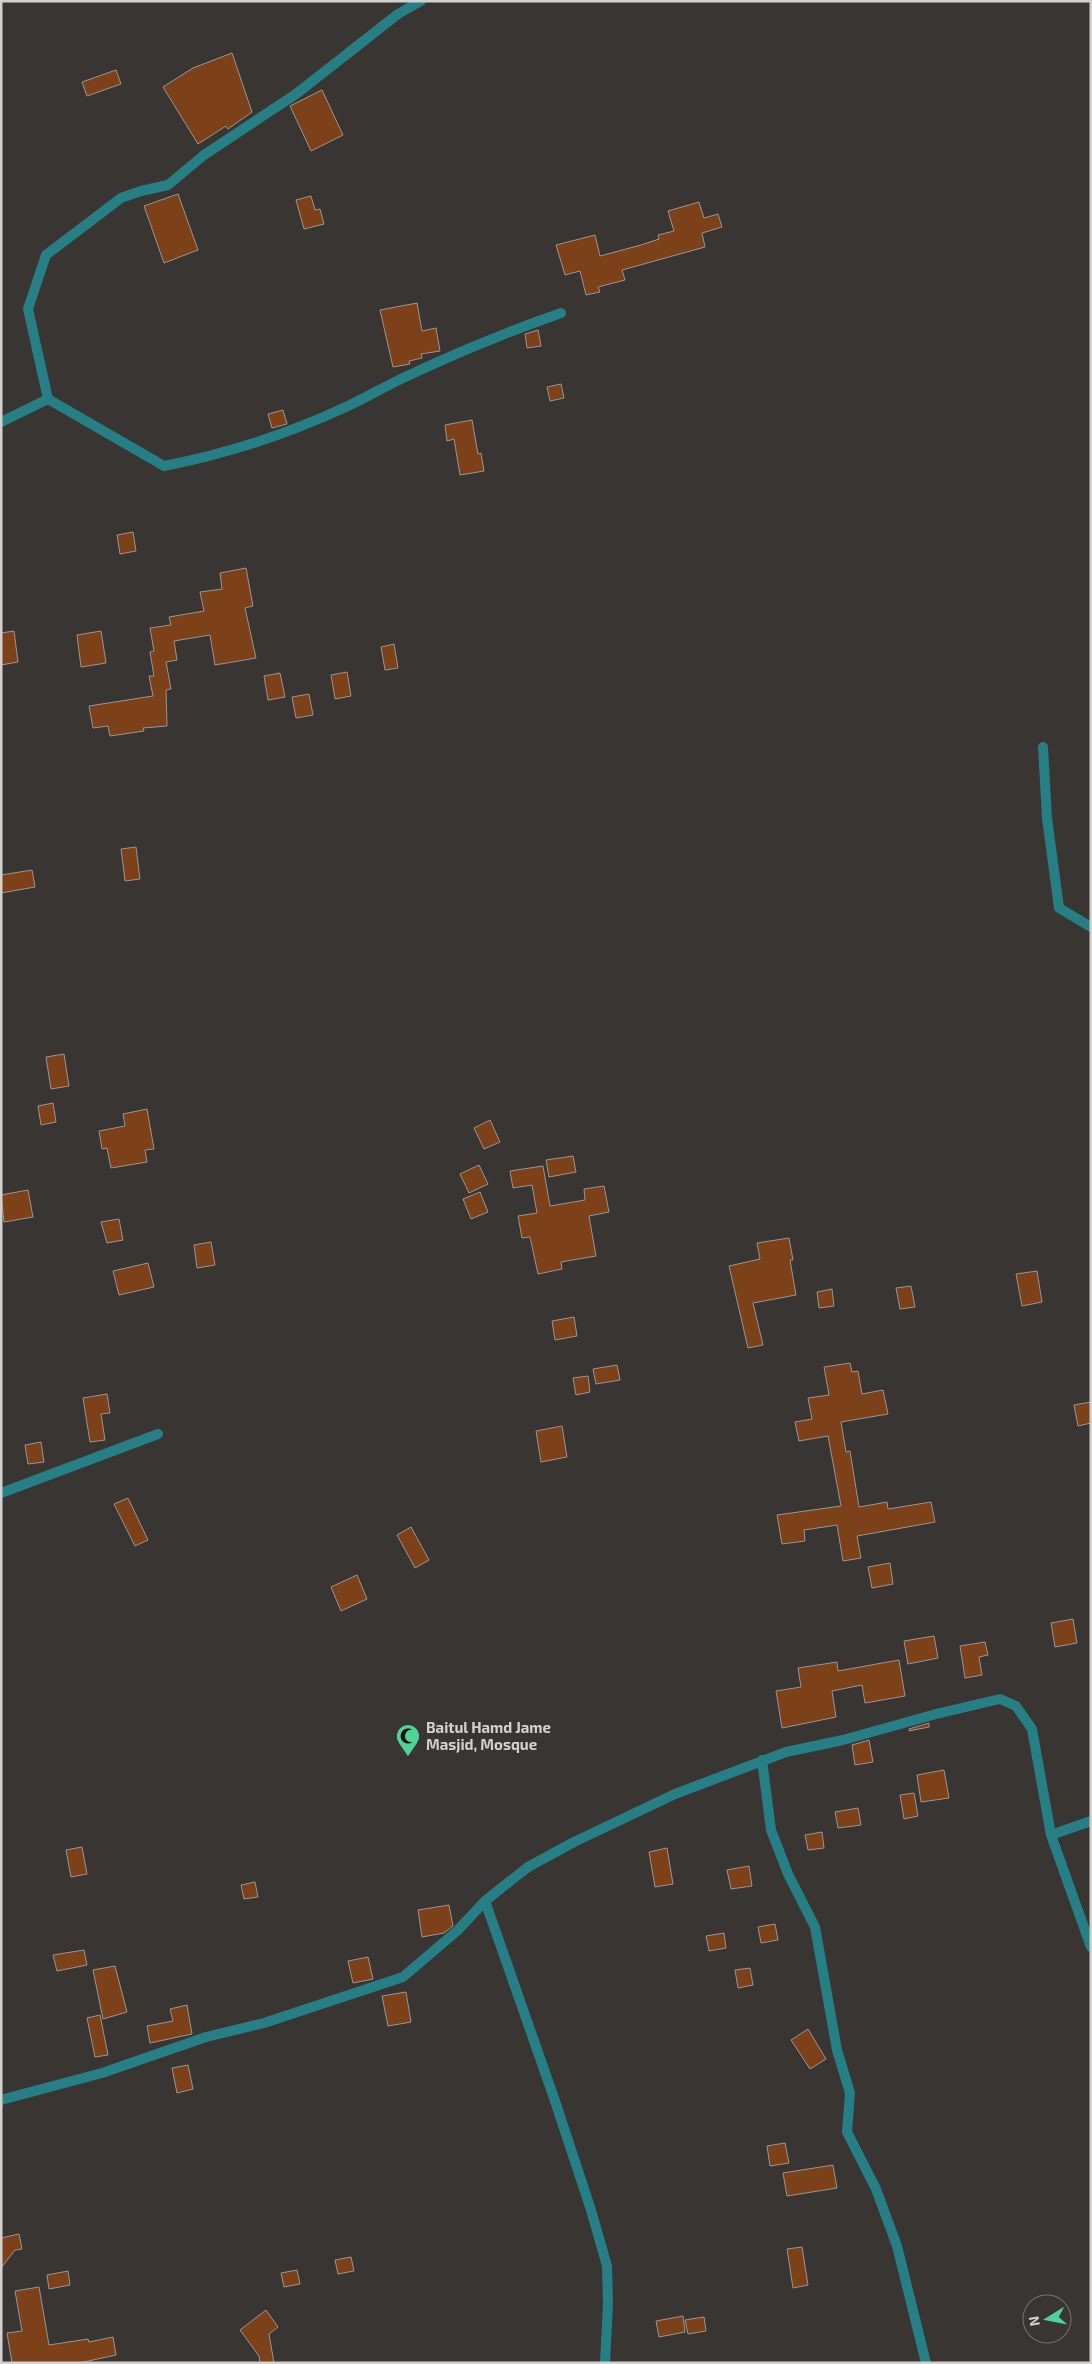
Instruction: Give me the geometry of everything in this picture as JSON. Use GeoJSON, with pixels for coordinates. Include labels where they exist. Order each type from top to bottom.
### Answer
{"type":"FeatureCollection","features":[{"type":"Feature","properties":{"kind":"street"},"geometry":{"type":"LineString","coordinates":[[421,1],[398,14],[296,94],[204,155],[168,185],[121,198],[46,256],[28,310],[48,399],[164,466],[211,457],[262,440],[348,406],[402,378],[495,337],[561,313]]}},
{"type":"Feature","properties":{"kind":"street"},"geometry":{"type":"LineString","coordinates":[[1,422],[48,399]]}},
{"type":"Feature","properties":{"kind":"street"},"geometry":{"type":"LineString","coordinates":[[1043,747],[1047,818],[1059,908],[1091,927]]}},
{"type":"Feature","properties":{"kind":"street"},"geometry":{"type":"LineString","coordinates":[[1,1493],[158,1434]]}},
{"type":"Feature","properties":{"kind":"street"},"geometry":{"type":"LineString","coordinates":[[1,2100],[102,2073],[206,2036],[264,2023],[403,1976],[457,1931],[484,1901],[528,1867],[574,1842],[675,1794],[786,1752],[843,1740],[936,1714],[1000,1699],[1016,1706],[1032,1729],[1051,1835],[1091,1947]]}},
{"type":"Feature","properties":{"kind":"street"},"geometry":{"type":"LineString","coordinates":[[762,1760],[771,1830],[788,1874],[815,1927],[837,2050],[850,2093],[847,2132],[876,2189],[897,2246],[926,2363]]}},
{"type":"Feature","properties":{"kind":"street"},"geometry":{"type":"LineString","coordinates":[[1051,1835],[1091,1821]]}},
{"type":"Feature","properties":{"kind":"street"},"geometry":{"type":"LineString","coordinates":[[484,1901],[560,2117],[591,2210],[607,2266],[608,2303],[605,2363]]}},
{"type":"Feature","properties":{"kind":"building"},"geometry":{"type":"Polygon","coordinates":[[[232,53],[252,112],[228,129],[226,126],[198,144],[163,87],[193,68],[232,53]]]}},
{"type":"Feature","properties":{"kind":"building"},"geometry":{"type":"Polygon","coordinates":[[[116,70],[121,84],[87,96],[82,82],[116,70]]]}},
{"type":"Feature","properties":{"kind":"building"},"geometry":{"type":"Polygon","coordinates":[[[322,90],[343,135],[311,151],[290,106],[322,90]]]}},
{"type":"Feature","properties":{"kind":"building"},"geometry":{"type":"Polygon","coordinates":[[[178,194],[198,250],[164,263],[144,206],[178,194]]]}},
{"type":"Feature","properties":{"kind":"building"},"geometry":{"type":"Polygon","coordinates":[[[311,196],[315,210],[320,209],[324,224],[304,229],[296,200],[311,196]]]}},
{"type":"Feature","properties":{"kind":"building"},"geometry":{"type":"Polygon","coordinates":[[[699,202],[704,218],[718,214],[722,227],[702,233],[705,247],[622,270],[625,280],[598,287],[600,292],[586,295],[580,271],[565,275],[556,245],[595,235],[600,256],[641,245],[659,239],[658,235],[674,231],[668,211],[699,202]]]}},
{"type":"Feature","properties":{"kind":"building"},"geometry":{"type":"Polygon","coordinates":[[[417,303],[422,331],[436,328],[440,351],[421,354],[422,358],[409,361],[410,364],[393,367],[380,310],[417,303]]]}},
{"type":"Feature","properties":{"kind":"building"},"geometry":{"type":"Polygon","coordinates":[[[538,330],[541,346],[527,348],[525,334],[538,330]]]}},
{"type":"Feature","properties":{"kind":"building"},"geometry":{"type":"Polygon","coordinates":[[[561,384],[564,398],[550,401],[547,387],[561,384]]]}},
{"type":"Feature","properties":{"kind":"building"},"geometry":{"type":"Polygon","coordinates":[[[283,410],[287,424],[272,428],[268,414],[283,410]]]}},
{"type":"Feature","properties":{"kind":"building"},"geometry":{"type":"Polygon","coordinates":[[[472,420],[478,454],[481,453],[484,471],[460,475],[454,439],[447,441],[445,425],[472,420]]]}},
{"type":"Feature","properties":{"kind":"building"},"geometry":{"type":"Polygon","coordinates":[[[133,532],[136,551],[120,554],[117,535],[133,532]]]}},
{"type":"Feature","properties":{"kind":"building"},"geometry":{"type":"Polygon","coordinates":[[[246,568],[253,606],[245,608],[256,658],[215,665],[210,635],[174,641],[177,660],[166,662],[171,689],[166,690],[167,726],[143,728],[144,731],[110,736],[108,726],[93,728],[89,706],[153,696],[149,676],[154,676],[150,652],[154,651],[150,628],[171,625],[169,617],[204,611],[200,592],[222,589],[220,573],[246,568]]]}},
{"type":"Feature","properties":{"kind":"building"},"geometry":{"type":"Polygon","coordinates":[[[14,631],[18,662],[1,665],[1,633],[14,631]]]}},
{"type":"Feature","properties":{"kind":"building"},"geometry":{"type":"Polygon","coordinates":[[[101,631],[106,663],[81,667],[77,635],[101,631]]]}},
{"type":"Feature","properties":{"kind":"building"},"geometry":{"type":"Polygon","coordinates":[[[394,644],[398,668],[385,670],[381,647],[394,644]]]}},
{"type":"Feature","properties":{"kind":"building"},"geometry":{"type":"Polygon","coordinates":[[[347,672],[351,696],[335,699],[331,675],[347,672]]]}},
{"type":"Feature","properties":{"kind":"building"},"geometry":{"type":"Polygon","coordinates":[[[280,673],[285,697],[268,700],[264,676],[280,673]]]}},
{"type":"Feature","properties":{"kind":"building"},"geometry":{"type":"Polygon","coordinates":[[[309,694],[313,715],[296,718],[292,697],[309,694]]]}},
{"type":"Feature","properties":{"kind":"building"},"geometry":{"type":"Polygon","coordinates":[[[136,847],[140,879],[125,881],[121,849],[136,847]]]}},
{"type":"Feature","properties":{"kind":"building"},"geometry":{"type":"Polygon","coordinates":[[[32,870],[35,887],[1,893],[1,875],[32,870]]]}},
{"type":"Feature","properties":{"kind":"building"},"geometry":{"type":"Polygon","coordinates":[[[64,1054],[69,1086],[51,1089],[46,1057],[64,1054]]]}},
{"type":"Feature","properties":{"kind":"building"},"geometry":{"type":"Polygon","coordinates":[[[53,1103],[56,1122],[41,1125],[38,1106],[53,1103]]]}},
{"type":"Feature","properties":{"kind":"building"},"geometry":{"type":"Polygon","coordinates":[[[147,1109],[154,1149],[145,1150],[147,1162],[111,1168],[107,1148],[102,1149],[99,1131],[125,1126],[123,1114],[147,1109]]]}},
{"type":"Feature","properties":{"kind":"building"},"geometry":{"type":"Polygon","coordinates":[[[490,1120],[500,1142],[484,1149],[474,1128],[490,1120]]]}},
{"type":"Feature","properties":{"kind":"building"},"geometry":{"type":"Polygon","coordinates":[[[573,1156],[576,1172],[549,1177],[546,1160],[573,1156]]]}},
{"type":"Feature","properties":{"kind":"building"},"geometry":{"type":"Polygon","coordinates":[[[479,1165],[488,1184],[469,1193],[460,1174],[479,1165]]]}},
{"type":"Feature","properties":{"kind":"building"},"geometry":{"type":"Polygon","coordinates":[[[543,1166],[550,1206],[585,1200],[584,1189],[604,1186],[609,1212],[589,1216],[596,1256],[561,1262],[562,1269],[538,1274],[530,1237],[522,1238],[518,1216],[537,1213],[532,1185],[513,1188],[510,1171],[543,1166]]]}},
{"type":"Feature","properties":{"kind":"building"},"geometry":{"type":"Polygon","coordinates":[[[28,1190],[33,1217],[4,1222],[1,1195],[28,1190]]]}},
{"type":"Feature","properties":{"kind":"building"},"geometry":{"type":"Polygon","coordinates":[[[480,1192],[488,1212],[471,1219],[463,1199],[480,1192]]]}},
{"type":"Feature","properties":{"kind":"building"},"geometry":{"type":"Polygon","coordinates":[[[119,1219],[123,1240],[107,1243],[101,1222],[119,1219]]]}},
{"type":"Feature","properties":{"kind":"building"},"geometry":{"type":"Polygon","coordinates":[[[789,1238],[793,1260],[790,1260],[796,1295],[753,1303],[763,1345],[748,1348],[729,1266],[760,1259],[757,1243],[789,1238]]]}},
{"type":"Feature","properties":{"kind":"building"},"geometry":{"type":"Polygon","coordinates":[[[211,1242],[215,1265],[197,1268],[194,1245],[211,1242]]]}},
{"type":"Feature","properties":{"kind":"building"},"geometry":{"type":"Polygon","coordinates":[[[148,1263],[154,1287],[119,1295],[113,1271],[148,1263]]]}},
{"type":"Feature","properties":{"kind":"building"},"geometry":{"type":"Polygon","coordinates":[[[1037,1271],[1042,1302],[1022,1306],[1016,1274],[1037,1271]]]}},
{"type":"Feature","properties":{"kind":"building"},"geometry":{"type":"Polygon","coordinates":[[[911,1286],[915,1307],[900,1309],[896,1288],[911,1286]]]}},
{"type":"Feature","properties":{"kind":"building"},"geometry":{"type":"Polygon","coordinates":[[[832,1289],[834,1306],[819,1308],[817,1292],[832,1289]]]}},
{"type":"Feature","properties":{"kind":"building"},"geometry":{"type":"Polygon","coordinates":[[[574,1317],[577,1336],[555,1340],[552,1321],[574,1317]]]}},
{"type":"Feature","properties":{"kind":"building"},"geometry":{"type":"Polygon","coordinates":[[[850,1363],[852,1372],[858,1371],[862,1394],[883,1390],[888,1414],[841,1422],[846,1452],[850,1451],[859,1507],[887,1502],[888,1509],[931,1502],[935,1522],[857,1536],[861,1558],[843,1561],[837,1525],[804,1530],[805,1541],[782,1544],[777,1515],[841,1506],[828,1436],[799,1441],[795,1422],[812,1419],[808,1398],[829,1395],[824,1367],[850,1363]]]}},
{"type":"Feature","properties":{"kind":"building"},"geometry":{"type":"Polygon","coordinates":[[[617,1365],[620,1380],[596,1384],[593,1369],[617,1365]]]}},
{"type":"Feature","properties":{"kind":"building"},"geometry":{"type":"Polygon","coordinates":[[[588,1376],[590,1392],[576,1395],[573,1378],[588,1376]]]}},
{"type":"Feature","properties":{"kind":"building"},"geometry":{"type":"Polygon","coordinates":[[[107,1394],[110,1413],[101,1414],[105,1440],[90,1442],[83,1398],[107,1394]]]}},
{"type":"Feature","properties":{"kind":"building"},"geometry":{"type":"Polygon","coordinates":[[[1091,1402],[1091,1423],[1078,1426],[1074,1405],[1091,1402]]]}},
{"type":"Feature","properties":{"kind":"building"},"geometry":{"type":"Polygon","coordinates":[[[562,1426],[567,1457],[541,1462],[536,1431],[562,1426]]]}},
{"type":"Feature","properties":{"kind":"building"},"geometry":{"type":"Polygon","coordinates":[[[41,1442],[44,1462],[28,1464],[25,1445],[41,1442]]]}},
{"type":"Feature","properties":{"kind":"building"},"geometry":{"type":"Polygon","coordinates":[[[128,1498],[148,1540],[135,1546],[114,1504],[128,1498]]]}},
{"type":"Feature","properties":{"kind":"building"},"geometry":{"type":"Polygon","coordinates":[[[411,1527],[429,1560],[415,1568],[397,1535],[411,1527]]]}},
{"type":"Feature","properties":{"kind":"building"},"geometry":{"type":"Polygon","coordinates":[[[890,1563],[893,1584],[872,1588],[868,1567],[890,1563]]]}},
{"type":"Feature","properties":{"kind":"building"},"geometry":{"type":"Polygon","coordinates":[[[357,1575],[367,1599],[341,1611],[331,1587],[357,1575]]]}},
{"type":"Feature","properties":{"kind":"building"},"geometry":{"type":"Polygon","coordinates":[[[1073,1619],[1077,1643],[1055,1647],[1051,1623],[1073,1619]]]}},
{"type":"Feature","properties":{"kind":"building"},"geometry":{"type":"Polygon","coordinates":[[[934,1636],[938,1658],[908,1664],[904,1641],[934,1636]]]}},
{"type":"Feature","properties":{"kind":"building"},"geometry":{"type":"Polygon","coordinates":[[[985,1642],[988,1655],[979,1657],[982,1675],[965,1678],[960,1646],[985,1642]]]}},
{"type":"Feature","properties":{"kind":"building"},"geometry":{"type":"Polygon","coordinates":[[[899,1660],[905,1696],[865,1703],[862,1685],[832,1691],[836,1717],[782,1728],[776,1691],[801,1687],[798,1668],[837,1662],[838,1671],[899,1660]]]}},
{"type":"Feature","properties":{"kind":"building"},"geometry":{"type":"Polygon","coordinates":[[[929,1723],[929,1727],[909,1731],[909,1729],[929,1723]]]}},
{"type":"Feature","properties":{"kind":"building"},"geometry":{"type":"Polygon","coordinates":[[[869,1740],[873,1762],[855,1765],[852,1745],[869,1740]]]}},
{"type":"Feature","properties":{"kind":"building"},"geometry":{"type":"Polygon","coordinates":[[[944,1770],[949,1798],[921,1802],[917,1775],[944,1770]]]}},
{"type":"Feature","properties":{"kind":"building"},"geometry":{"type":"Polygon","coordinates":[[[914,1793],[918,1816],[904,1819],[900,1795],[914,1793]]]}},
{"type":"Feature","properties":{"kind":"building"},"geometry":{"type":"Polygon","coordinates":[[[858,1808],[861,1825],[838,1828],[835,1812],[858,1808]]]}},
{"type":"Feature","properties":{"kind":"building"},"geometry":{"type":"Polygon","coordinates":[[[822,1832],[824,1848],[808,1850],[805,1835],[822,1832]]]}},
{"type":"Feature","properties":{"kind":"building"},"geometry":{"type":"Polygon","coordinates":[[[82,1847],[87,1874],[71,1877],[66,1850],[82,1847]]]}},
{"type":"Feature","properties":{"kind":"building"},"geometry":{"type":"Polygon","coordinates":[[[667,1848],[673,1884],[655,1887],[649,1852],[667,1848]]]}},
{"type":"Feature","properties":{"kind":"building"},"geometry":{"type":"Polygon","coordinates":[[[749,1866],[752,1886],[731,1889],[727,1870],[749,1866]]]}},
{"type":"Feature","properties":{"kind":"building"},"geometry":{"type":"Polygon","coordinates":[[[255,1882],[258,1897],[244,1899],[241,1885],[255,1882]]]}},
{"type":"Feature","properties":{"kind":"building"},"geometry":{"type":"Polygon","coordinates":[[[449,1905],[453,1926],[444,1933],[422,1937],[418,1910],[449,1905]]]}},
{"type":"Feature","properties":{"kind":"building"},"geometry":{"type":"Polygon","coordinates":[[[775,1924],[778,1940],[761,1943],[758,1927],[775,1924]]]}},
{"type":"Feature","properties":{"kind":"building"},"geometry":{"type":"Polygon","coordinates":[[[724,1933],[726,1948],[709,1951],[706,1936],[724,1933]]]}},
{"type":"Feature","properties":{"kind":"building"},"geometry":{"type":"Polygon","coordinates":[[[84,1950],[87,1965],[57,1971],[53,1955],[84,1950]]]}},
{"type":"Feature","properties":{"kind":"building"},"geometry":{"type":"Polygon","coordinates":[[[368,1957],[373,1979],[353,1983],[348,1961],[368,1957]]]}},
{"type":"Feature","properties":{"kind":"building"},"geometry":{"type":"Polygon","coordinates":[[[115,1966],[127,2012],[103,2019],[93,1970],[115,1966]]]}},
{"type":"Feature","properties":{"kind":"building"},"geometry":{"type":"Polygon","coordinates":[[[750,1968],[753,1985],[738,1988],[735,1970],[750,1968]]]}},
{"type":"Feature","properties":{"kind":"building"},"geometry":{"type":"Polygon","coordinates":[[[406,1992],[411,2022],[388,2026],[382,1996],[406,1992]]]}},
{"type":"Feature","properties":{"kind":"building"},"geometry":{"type":"Polygon","coordinates":[[[187,2005],[192,2034],[150,2043],[147,2026],[173,2021],[170,2009],[187,2005]]]}},
{"type":"Feature","properties":{"kind":"building"},"geometry":{"type":"Polygon","coordinates":[[[100,2015],[108,2055],[95,2057],[87,2018],[100,2015]]]}},
{"type":"Feature","properties":{"kind":"building"},"geometry":{"type":"Polygon","coordinates":[[[808,2029],[826,2059],[810,2069],[791,2040],[808,2029]]]}},
{"type":"Feature","properties":{"kind":"building"},"geometry":{"type":"Polygon","coordinates":[[[188,2065],[193,2089],[177,2093],[172,2068],[188,2065]]]}},
{"type":"Feature","properties":{"kind":"building"},"geometry":{"type":"Polygon","coordinates":[[[785,2143],[789,2163],[770,2166],[767,2146],[785,2143]]]}},
{"type":"Feature","properties":{"kind":"building"},"geometry":{"type":"Polygon","coordinates":[[[833,2165],[837,2188],[787,2196],[783,2173],[833,2165]]]}},
{"type":"Feature","properties":{"kind":"building"},"geometry":{"type":"Polygon","coordinates":[[[19,2234],[22,2249],[15,2250],[1,2268],[1,2238],[19,2234]]]}},
{"type":"Feature","properties":{"kind":"building"},"geometry":{"type":"Polygon","coordinates":[[[802,2247],[808,2285],[793,2288],[787,2249],[802,2247]]]}},
{"type":"Feature","properties":{"kind":"building"},"geometry":{"type":"Polygon","coordinates":[[[351,2257],[354,2271],[338,2274],[335,2260],[351,2257]]]}},
{"type":"Feature","properties":{"kind":"building"},"geometry":{"type":"Polygon","coordinates":[[[297,2270],[300,2284],[284,2287],[281,2273],[297,2270]]]}},
{"type":"Feature","properties":{"kind":"building"},"geometry":{"type":"Polygon","coordinates":[[[68,2271],[70,2285],[49,2289],[47,2275],[68,2271]]]}},
{"type":"Feature","properties":{"kind":"building"},"geometry":{"type":"Polygon","coordinates":[[[39,2287],[49,2345],[88,2339],[89,2342],[113,2337],[116,2355],[79,2363],[12,2363],[7,2333],[22,2331],[15,2291],[39,2287]]]}},
{"type":"Feature","properties":{"kind":"building"},"geometry":{"type":"Polygon","coordinates":[[[266,2310],[278,2327],[269,2334],[274,2363],[260,2363],[259,2356],[240,2330],[266,2310]]]}},
{"type":"Feature","properties":{"kind":"building"},"geometry":{"type":"Polygon","coordinates":[[[683,2316],[685,2332],[659,2337],[656,2321],[683,2316]]]}},
{"type":"Feature","properties":{"kind":"building"},"geometry":{"type":"Polygon","coordinates":[[[704,2317],[706,2331],[688,2334],[685,2320],[704,2317]]]}},
{"type":"Feature","properties":{"kind":"place","name":"Baitul Hamd Jame Masjid, Mosque"},"geometry":{"type":"Point","coordinates":[408,1757]}}]}
